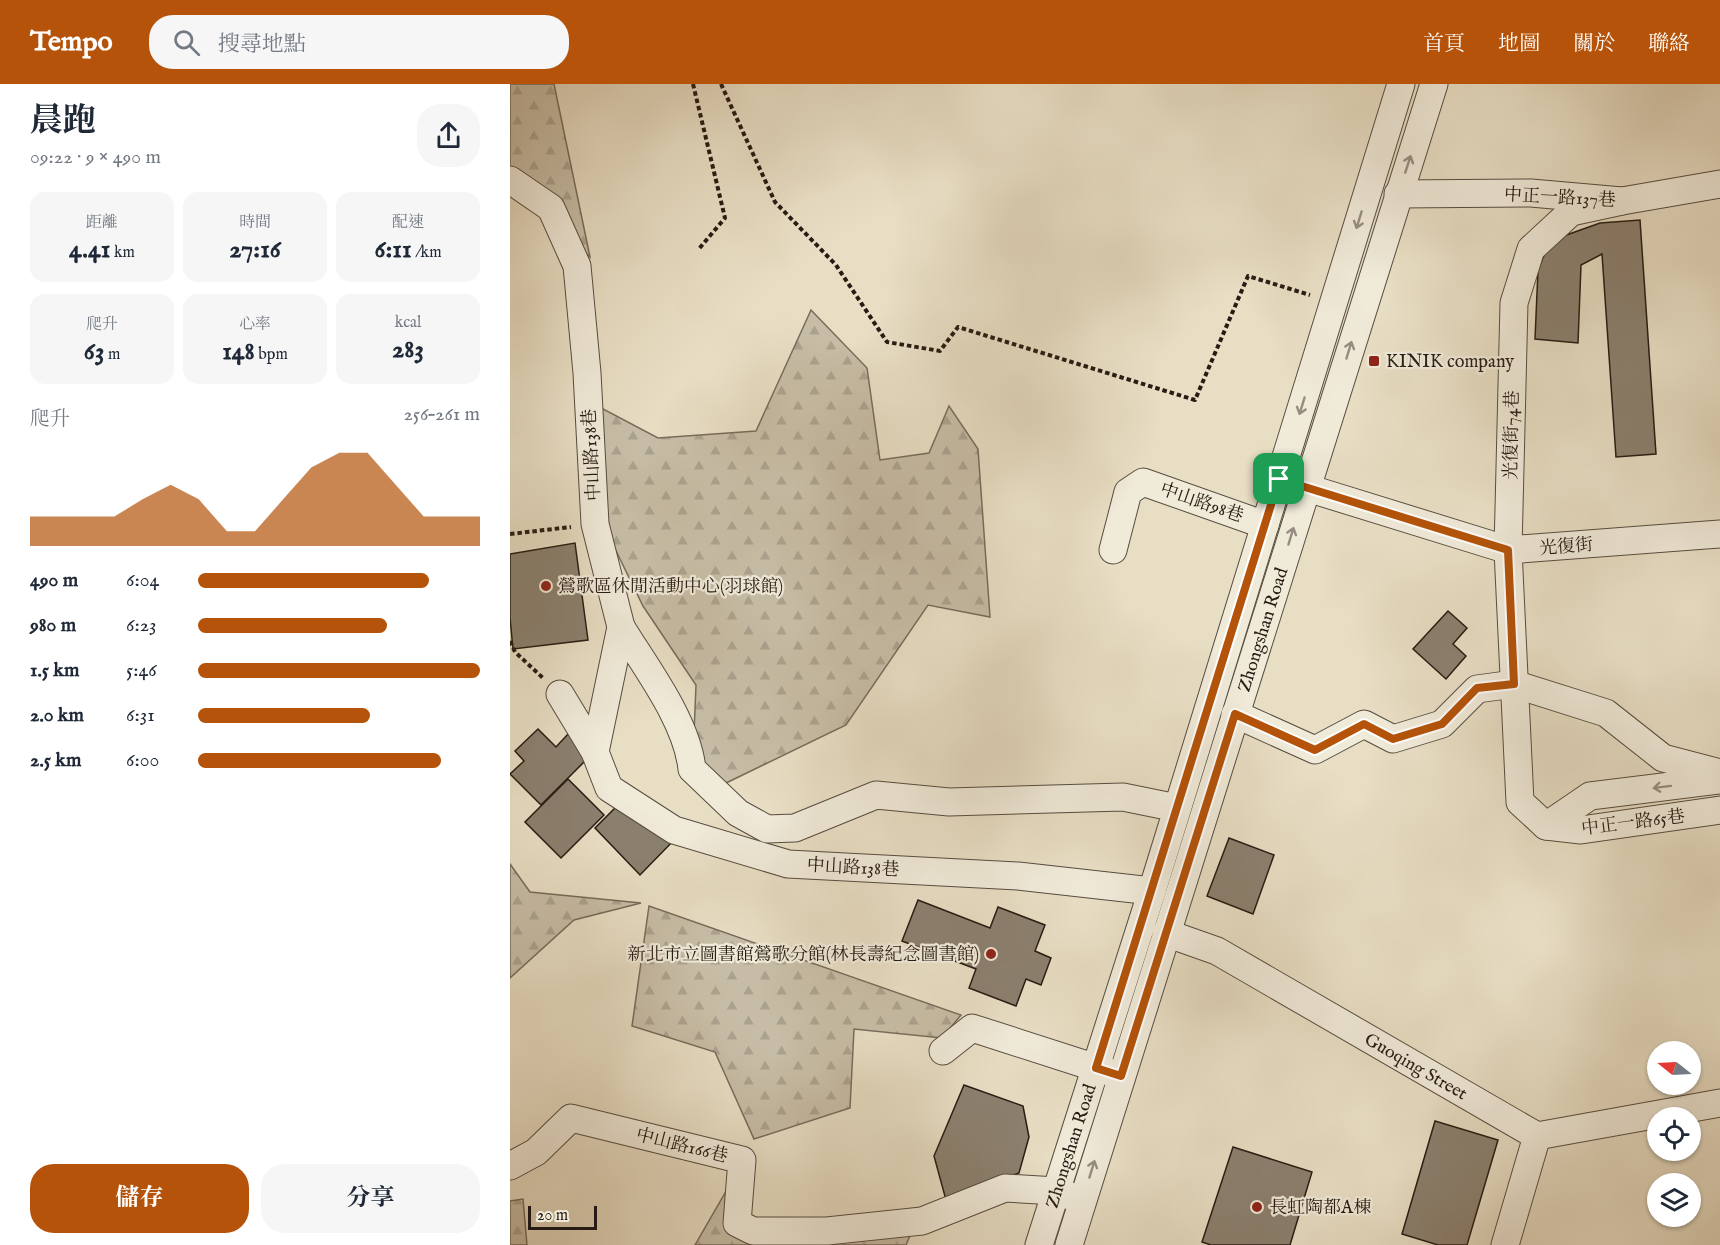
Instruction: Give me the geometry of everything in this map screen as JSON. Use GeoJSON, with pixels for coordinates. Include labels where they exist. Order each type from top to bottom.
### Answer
{"type":"FeatureCollection","features":[{"type":"Feature","properties":{"kind":"street","name":"Zhongshan Road"},"geometry":{"type":"LineString","coordinates":[[1039,1245],[1152,891],[1401,84]]}},
{"type":"Feature","properties":{"kind":"street","name":"Zhongshan Road"},"geometry":{"type":"LineString","coordinates":[[1069,1245],[1434,84]]}},
{"type":"Feature","properties":{"kind":"street","name":"中山路138巷"},"geometry":{"type":"LineString","coordinates":[[510,180],[551,208],[577,266],[587,373],[595,524],[621,627],[594,752]]}},
{"type":"Feature","properties":{"kind":"street","name":"中正一路137巷"},"geometry":{"type":"LineString","coordinates":[[1398,194],[1531,193],[1622,201],[1720,184]]}},
{"type":"Feature","properties":{"kind":"street","name":"光復街74巷"},"geometry":{"type":"LineString","coordinates":[[1508,550],[1514,303],[1531,249],[1571,212],[1622,201]]}},
{"type":"Feature","properties":{"kind":"street","name":"光復街"},"geometry":{"type":"LineString","coordinates":[[1279,479],[1508,550],[1720,534]]}},
{"type":"Feature","properties":{"kind":"street","name":"中山路98巷"},"geometry":{"type":"LineString","coordinates":[[1113,550],[1128,492],[1143,482],[1265,525]]}},
{"type":"Feature","properties":{"kind":"street"},"geometry":{"type":"LineString","coordinates":[[1508,550],[1520,802],[1546,826]]}},
{"type":"Feature","properties":{"kind":"street"},"geometry":{"type":"LineString","coordinates":[[621,627],[665,699],[690,749],[692,768],[738,813],[767,829],[795,828],[876,795],[949,802],[1123,797],[1177,808]]}},
{"type":"Feature","properties":{"kind":"street"},"geometry":{"type":"LineString","coordinates":[[1235,714],[1315,750],[1364,724],[1393,739],[1442,724],[1477,688],[1514,684],[1606,713],[1663,758],[1720,773]]}},
{"type":"Feature","properties":{"kind":"street","name":"中山路138巷"},"geometry":{"type":"LineString","coordinates":[[560,694],[594,752],[609,788],[674,830],[788,864],[1018,876],[1152,891]]}},
{"type":"Feature","properties":{"kind":"street","name":"中正一路65巷"},"geometry":{"type":"LineString","coordinates":[[1546,826],[1590,796],[1720,780]]}},
{"type":"Feature","properties":{"kind":"street","name":"中正一路65巷"},"geometry":{"type":"LineString","coordinates":[[1546,826],[1581,830],[1720,810]]}},
{"type":"Feature","properties":{"kind":"street"},"geometry":{"type":"LineString","coordinates":[[1152,891],[1166,933]]}},
{"type":"Feature","properties":{"kind":"street","name":"Guoqing Street"},"geometry":{"type":"LineString","coordinates":[[1166,933],[1217,951],[1537,1136]]}},
{"type":"Feature","properties":{"kind":"street"},"geometry":{"type":"LineString","coordinates":[[943,1051],[972,1028],[1121,1076]]}},
{"type":"Feature","properties":{"kind":"street"},"geometry":{"type":"LineString","coordinates":[[1505,1245],[1537,1136],[1720,1103]]}},
{"type":"Feature","properties":{"kind":"street","name":"中山路166巷"},"geometry":{"type":"LineString","coordinates":[[510,1166],[536,1152],[571,1118],[742,1160],[737,1223],[753,1232],[919,1233],[1005,1188],[1056,1191],[1083,1201]]}},
{"type":"Feature","properties":{"kind":"path"},"geometry":{"type":"LineString","coordinates":[[693,84],[725,218],[698,250]]}},
{"type":"Feature","properties":{"kind":"path"},"geometry":{"type":"LineString","coordinates":[[721,84],[775,202],[836,265],[887,342],[940,351],[958,327],[1195,400],[1248,276],[1334,303]]}},
{"type":"Feature","properties":{"kind":"path"},"geometry":{"type":"LineString","coordinates":[[510,534],[595,524]]}},
{"type":"Feature","properties":{"kind":"path"},"geometry":{"type":"LineString","coordinates":[[510,641],[515,652],[560,694]]}},
{"type":"Feature","properties":{"kind":"green space"},"geometry":{"type":"Polygon","coordinates":[[[510,84],[554,84],[590,257],[510,187],[510,84]]]}},
{"type":"Feature","properties":{"kind":"green space"},"geometry":{"type":"Polygon","coordinates":[[[811,310],[867,368],[880,460],[929,453],[949,406],[978,449],[990,617],[928,605],[846,725],[726,783],[693,757],[696,685],[643,606],[598,514],[590,402],[658,438],[756,431],[811,310]]]}},
{"type":"Feature","properties":{"kind":"green space"},"geometry":{"type":"Polygon","coordinates":[[[510,864],[530,892],[641,903],[574,920],[510,978],[510,864]]]}},
{"type":"Feature","properties":{"kind":"green space"},"geometry":{"type":"Polygon","coordinates":[[[649,906],[961,1015],[942,1038],[854,1029],[850,1108],[754,1139],[715,1052],[632,1026],[649,906]]]}},
{"type":"Feature","properties":{"kind":"green space"},"geometry":{"type":"Polygon","coordinates":[[[729,1186],[724,1226],[750,1245],[695,1245],[729,1186]]]}},
{"type":"Feature","properties":{"kind":"green space"},"geometry":{"type":"Polygon","coordinates":[[[523,1199],[527,1245],[510,1245],[510,1201],[523,1199]]]}},
{"type":"Feature","properties":{"kind":"green space"},"geometry":{"type":"Polygon","coordinates":[[[912,1231],[906,1245],[758,1245],[912,1231]]]}},
{"type":"Feature","properties":{"kind":"building"},"geometry":{"type":"Polygon","coordinates":[[[1640,220],[1656,454],[1616,457],[1602,254],[1581,265],[1578,343],[1535,339],[1538,270],[1547,248],[1558,238],[1600,223],[1640,220]]]}},
{"type":"Feature","properties":{"kind":"building","name":"鶯歌區休閒活動中心(羽球館)"},"geometry":{"type":"Polygon","coordinates":[[[575,543],[588,640],[513,649],[510,618],[510,554],[575,543]]]}},
{"type":"Feature","properties":{"kind":"building"},"geometry":{"type":"Polygon","coordinates":[[[1448,611],[1467,628],[1453,644],[1466,656],[1446,679],[1413,649],[1448,611]]]}},
{"type":"Feature","properties":{"kind":"building"},"geometry":{"type":"Polygon","coordinates":[[[538,729],[556,747],[568,734],[590,756],[541,805],[510,774],[524,761],[515,751],[538,729]]]}},
{"type":"Feature","properties":{"kind":"building"},"geometry":{"type":"Polygon","coordinates":[[[568,779],[604,815],[561,858],[525,822],[568,779]]]}},
{"type":"Feature","properties":{"kind":"building"},"geometry":{"type":"Polygon","coordinates":[[[623,800],[680,834],[640,875],[595,828],[623,800]]]}},
{"type":"Feature","properties":{"kind":"building"},"geometry":{"type":"Polygon","coordinates":[[[1229,838],[1274,855],[1253,914],[1207,896],[1229,838]]]}},
{"type":"Feature","properties":{"kind":"building","name":"新北市立圖書館鶯歌分館(林長壽紀念圖書館)"},"geometry":{"type":"Polygon","coordinates":[[[918,900],[990,928],[998,907],[1045,925],[1035,951],[1051,958],[1041,985],[1026,979],[1016,1006],[969,988],[976,969],[902,941],[918,900]]]}},
{"type":"Feature","properties":{"kind":"building"},"geometry":{"type":"Polygon","coordinates":[[[964,1085],[1023,1106],[1029,1137],[1019,1173],[946,1200],[934,1156],[964,1085]]]}},
{"type":"Feature","properties":{"kind":"building"},"geometry":{"type":"Polygon","coordinates":[[[1435,1121],[1498,1140],[1467,1245],[1438,1245],[1402,1234],[1435,1121]]]}},
{"type":"Feature","properties":{"kind":"building","name":"長虹陶都A棟"},"geometry":{"type":"Polygon","coordinates":[[[1233,1147],[1312,1172],[1290,1245],[1211,1245],[1202,1242],[1233,1147]]]}},
{"type":"Feature","properties":{"kind":"place","name":"KINIK company"},"geometry":{"type":"Point","coordinates":[1374,361]}},
{"type":"Feature","properties":{"kind":"place","name":"鶯歌區休閒活動中心(羽球館)"},"geometry":{"type":"Point","coordinates":[546,586]}},
{"type":"Feature","properties":{"kind":"place","name":"新北市立圖書館鶯歌分館(林長壽紀念圖書館)"},"geometry":{"type":"Point","coordinates":[991,954]}},
{"type":"Feature","properties":{"kind":"place","name":"長虹陶都A棟"},"geometry":{"type":"Point","coordinates":[1257,1207]}},
{"type":"Feature","properties":{"kind":"route"},"geometry":{"type":"LineString","coordinates":[[1279,479],[1508,550],[1514,684],[1477,688],[1442,724],[1393,739],[1364,724],[1315,750],[1235,714],[1121,1076],[1096,1068],[1279,479]]}}]}
